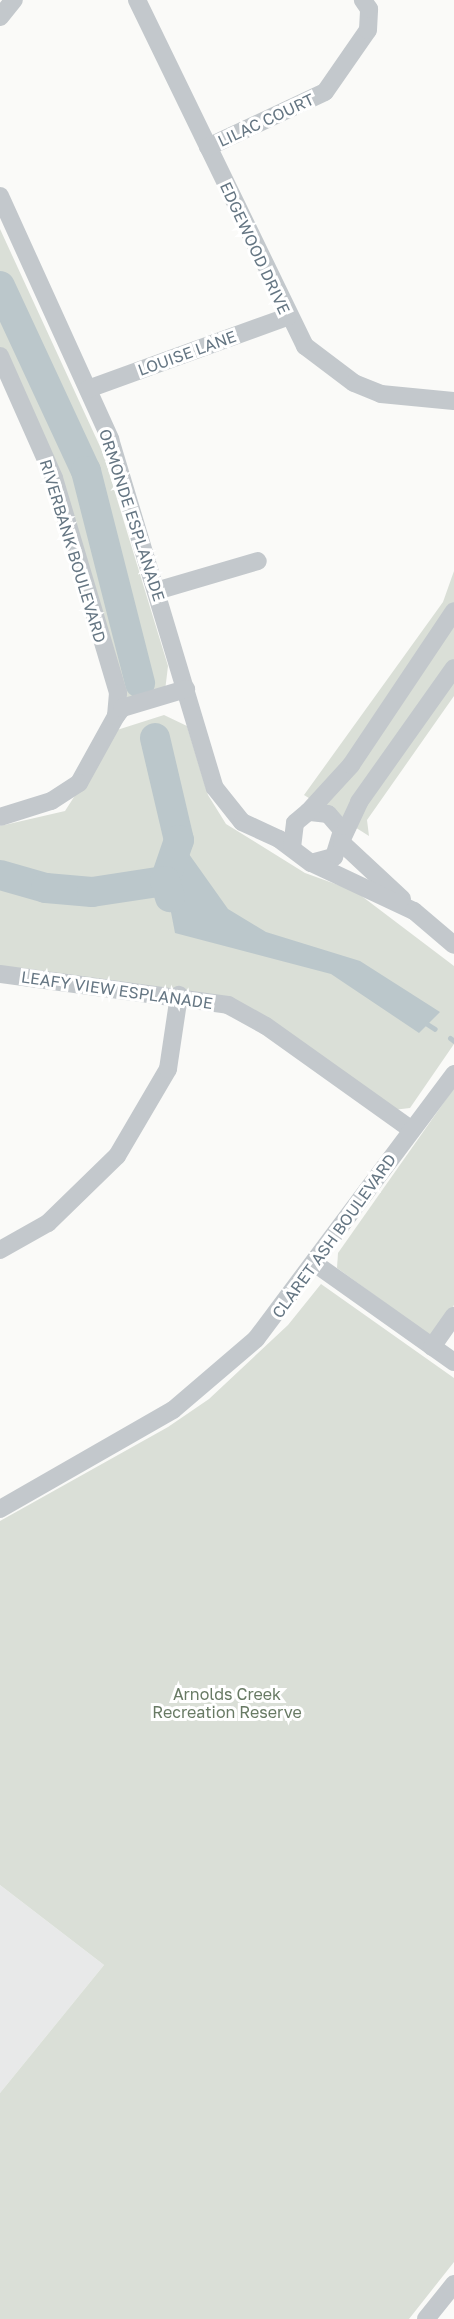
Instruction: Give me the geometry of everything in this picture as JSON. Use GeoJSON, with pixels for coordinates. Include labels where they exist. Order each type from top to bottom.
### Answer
{"type":"FeatureCollection","features":[{"type":"Feature","properties":{"kind":"street"},"geometry":{"type":"LineString","coordinates":[[0,17],[14,0]]}},
{"type":"Feature","properties":{"kind":"street","name":"EDGEWOOD DRIVE"},"geometry":{"type":"LineString","coordinates":[[137,0],[287,317],[305,346],[354,383],[409,401],[454,401]]}},
{"type":"Feature","properties":{"kind":"street","name":"LILAC COURT"},"geometry":{"type":"LineString","coordinates":[[208,147],[325,92],[368,30],[369,9],[363,0]]}},
{"type":"Feature","properties":{"kind":"street","name":"ORMONDE ESPLANADE"},"geometry":{"type":"LineString","coordinates":[[0,196],[88,390],[119,465],[215,788],[233,814],[257,830],[292,847]]}},
{"type":"Feature","properties":{"kind":"street","name":"LOUISE LANE"},"geometry":{"type":"LineString","coordinates":[[88,390],[287,317]]}},
{"type":"Feature","properties":{"kind":"street","name":"RIVERBANK BOULEVARD"},"geometry":{"type":"LineString","coordinates":[[0,356],[54,478],[118,693],[116,716],[79,783],[51,801],[0,817]]}},
{"type":"Feature","properties":{"kind":"street"},"geometry":{"type":"LineString","coordinates":[[156,591],[258,561]]}},
{"type":"Feature","properties":{"kind":"street"},"geometry":{"type":"LineString","coordinates":[[454,611],[351,765],[291,830],[292,847],[311,863],[414,911],[447,933],[454,945]]}},
{"type":"Feature","properties":{"kind":"street"},"geometry":{"type":"LineString","coordinates":[[311,863],[327,862],[342,840],[359,802],[454,668]]}},
{"type":"Feature","properties":{"kind":"street"},"geometry":{"type":"LineString","coordinates":[[116,716],[122,708],[186,689]]}},
{"type":"Feature","properties":{"kind":"street"},"geometry":{"type":"LineString","coordinates":[[257,830],[304,814],[334,818],[342,840],[414,911]]}},
{"type":"Feature","properties":{"kind":"street","name":"LEAFY VIEW ESPLANADE"},"geometry":{"type":"LineString","coordinates":[[0,974],[179,995],[246,1014],[412,1130]]}},
{"type":"Feature","properties":{"kind":"street"},"geometry":{"type":"LineString","coordinates":[[0,1250],[48,1223],[117,1156],[165,1077],[179,995]]}},
{"type":"Feature","properties":{"kind":"street","name":"CLARET ASH BOULEVARD"},"geometry":{"type":"LineString","coordinates":[[0,1509],[173,1410],[205,1386],[256,1340],[317,1264],[449,1079],[454,1065]]}},
{"type":"Feature","properties":{"kind":"street"},"geometry":{"type":"LineString","coordinates":[[317,1264],[454,1362]]}},
{"type":"Feature","properties":{"kind":"street"},"geometry":{"type":"LineString","coordinates":[[432,1347],[454,1316]]}},
{"type":"Feature","properties":{"kind":"street"},"geometry":{"type":"LineString","coordinates":[[426,2319],[454,2284]]}},
{"type":"Feature","properties":{"kind":"shaded area"},"geometry":{"type":"Polygon","coordinates":[[[179,840],[228,909],[266,932],[360,961],[440,1012],[419,1033],[331,974],[175,933],[165,881],[179,840]]]}},
{"type":"Feature","properties":{"kind":"shaded area"},"geometry":{"type":"Polygon","coordinates":[[[0,1885],[104,1965],[0,2093],[0,1885]]]}},
{"type":"Feature","properties":{"kind":"green space"},"geometry":{"type":"Polygon","coordinates":[[[0,229],[103,453],[168,666],[165,691],[125,705],[46,473],[0,374],[0,229]]]}},
{"type":"Feature","properties":{"kind":"green space"},"geometry":{"type":"Polygon","coordinates":[[[454,571],[454,696],[367,820],[369,836],[304,795],[443,602],[454,571]]]}},
{"type":"Feature","properties":{"kind":"green space"},"geometry":{"type":"Polygon","coordinates":[[[164,715],[187,726],[208,795],[226,824],[305,873],[355,891],[454,966],[454,1044],[410,1108],[393,1110],[250,1009],[0,970],[0,826],[65,811],[117,730],[164,715]]]}},
{"type":"Feature","properties":{"kind":"green space"},"geometry":{"type":"Polygon","coordinates":[[[454,1088],[454,1305],[432,1337],[337,1268],[338,1253],[454,1088]]]}},
{"type":"Feature","properties":{"kind":"green space","name":"Arnolds Creek Recreation Reserve"},"geometry":{"type":"Polygon","coordinates":[[[321,1284],[454,1378],[454,2262],[409,2319],[0,2319],[0,2093],[104,1965],[0,1885],[0,1521],[168,1427],[209,1399],[288,1325],[321,1284]]]}},
{"type":"Feature","properties":{"kind":"waterway"},"geometry":{"type":"LineString","coordinates":[[0,286],[86,471],[140,683]]}},
{"type":"Feature","properties":{"kind":"waterway"},"geometry":{"type":"LineString","coordinates":[[155,738],[179,840],[165,881]]}},
{"type":"Feature","properties":{"kind":"waterway"},"geometry":{"type":"LineString","coordinates":[[0,875],[46,888],[92,892],[165,881],[170,897]]}},
{"type":"Feature","properties":{"kind":"waterway"},"geometry":{"type":"LineString","coordinates":[[427,1024],[435,1029]]}},
{"type":"Feature","properties":{"kind":"waterway"},"geometry":{"type":"LineString","coordinates":[[450,1038],[454,1041]]}}]}
